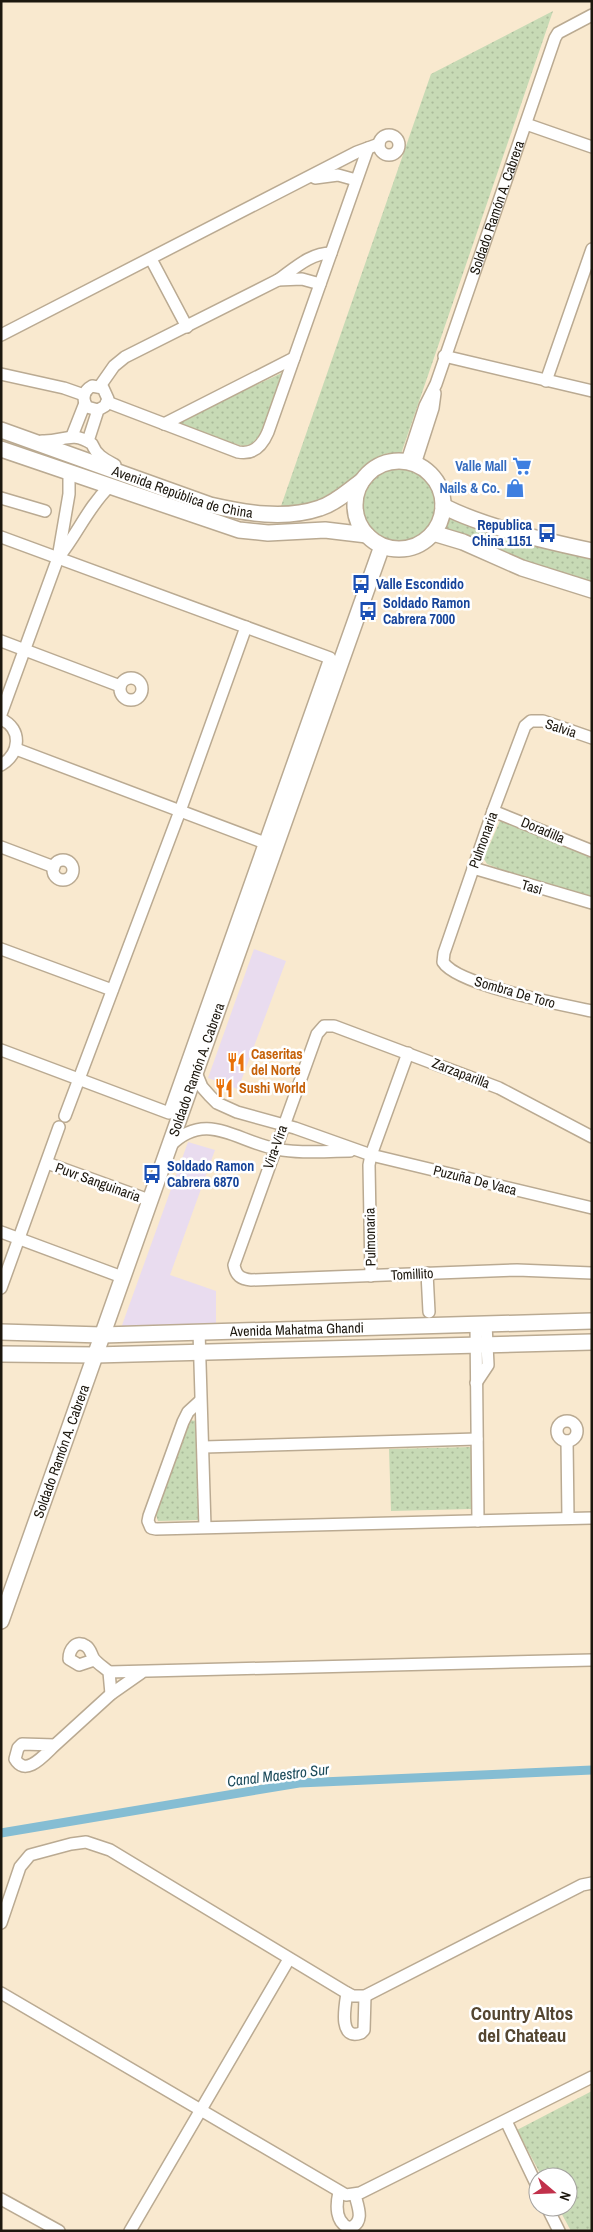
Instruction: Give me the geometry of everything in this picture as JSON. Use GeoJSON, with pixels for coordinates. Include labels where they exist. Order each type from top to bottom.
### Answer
{"type":"FeatureCollection","features":[{"type":"Feature","properties":{"kind":"main road","name":"Avenida República de China"},"geometry":{"type":"LineString","coordinates":[[1,430],[218,507],[256,513],[280,514],[321,508],[362,481]]}},
{"type":"Feature","properties":{"kind":"main road","name":"Avenida República de China"},"geometry":{"type":"LineString","coordinates":[[4,452],[70,472],[109,487],[239,530],[268,533],[325,530],[366,535]]}},
{"type":"Feature","properties":{"kind":"main road"},"geometry":{"type":"LineString","coordinates":[[394,461],[411,463],[427,471],[436,480],[441,492],[443,506],[440,520],[433,532],[425,540],[404,549],[382,546],[366,535],[360,526],[355,503],[362,481],[371,471],[382,464],[394,461]]}},
{"type":"Feature","properties":{"kind":"main road"},"geometry":{"type":"LineString","coordinates":[[443,506],[472,518],[538,538],[592,551]]}},
{"type":"Feature","properties":{"kind":"main road"},"geometry":{"type":"LineString","coordinates":[[433,532],[462,542],[513,565],[592,590]]}},
{"type":"Feature","properties":{"kind":"main road","name":"Soldado Ramón A. Cabrera"},"geometry":{"type":"LineString","coordinates":[[1,1621],[382,546]]}},
{"type":"Feature","properties":{"kind":"main road","name":"Avenida Mahatma Ghandi"},"geometry":{"type":"LineString","coordinates":[[1,1332],[102,1335],[592,1321]]}},
{"type":"Feature","properties":{"kind":"main road","name":"Avenida Mahatma Ghandi"},"geometry":{"type":"LineString","coordinates":[[1,1354],[95,1355],[592,1342]]}},
{"type":"Feature","properties":{"kind":"street","name":"Soldado Ramón A. Cabrera"},"geometry":{"type":"LineString","coordinates":[[411,463],[433,408],[436,384],[444,356],[558,33],[592,15]]}},
{"type":"Feature","properties":{"kind":"street"},"geometry":{"type":"LineString","coordinates":[[526,124],[592,147]]}},
{"type":"Feature","properties":{"kind":"street"},"geometry":{"type":"LineString","coordinates":[[1,341],[6,333],[299,182],[379,144]]}},
{"type":"Feature","properties":{"kind":"street"},"geometry":{"type":"LineString","coordinates":[[1,364],[5,374],[64,388],[84,399],[90,409],[102,406],[164,424],[238,452],[254,451],[262,444],[268,432],[368,148]]}},
{"type":"Feature","properties":{"kind":"street"},"geometry":{"type":"LineString","coordinates":[[299,182],[332,175],[346,176],[356,180]]}},
{"type":"Feature","properties":{"kind":"street"},"geometry":{"type":"LineString","coordinates":[[546,381],[592,249]]}},
{"type":"Feature","properties":{"kind":"street"},"geometry":{"type":"LineString","coordinates":[[72,436],[88,388],[100,386],[114,366],[126,357],[278,280],[310,258],[323,253],[331,253]]}},
{"type":"Feature","properties":{"kind":"street"},"geometry":{"type":"LineString","coordinates":[[152,259],[187,327]]}},
{"type":"Feature","properties":{"kind":"street"},"geometry":{"type":"LineString","coordinates":[[278,280],[302,279],[320,284]]}},
{"type":"Feature","properties":{"kind":"street"},"geometry":{"type":"LineString","coordinates":[[444,356],[592,391]]}},
{"type":"Feature","properties":{"kind":"street"},"geometry":{"type":"LineString","coordinates":[[164,424],[294,358]]}},
{"type":"Feature","properties":{"kind":"street","name":"Soldado Ramón A. Cabrera"},"geometry":{"type":"LineString","coordinates":[[411,463],[425,406],[436,384]]}},
{"type":"Feature","properties":{"kind":"street"},"geometry":{"type":"LineString","coordinates":[[88,441],[106,391],[100,386]]}},
{"type":"Feature","properties":{"kind":"street"},"geometry":{"type":"LineString","coordinates":[[30,440],[55,442],[72,436],[88,441],[100,457],[148,483]]}},
{"type":"Feature","properties":{"kind":"street"},"geometry":{"type":"LineString","coordinates":[[1,714],[58,558],[59,541],[69,494],[70,472]]}},
{"type":"Feature","properties":{"kind":"street"},"geometry":{"type":"LineString","coordinates":[[58,558],[96,500],[109,487]]}},
{"type":"Feature","properties":{"kind":"street"},"geometry":{"type":"LineString","coordinates":[[1,498],[45,511]]}},
{"type":"Feature","properties":{"kind":"street"},"geometry":{"type":"LineString","coordinates":[[1,537],[330,658],[169,1112],[1,1050]]}},
{"type":"Feature","properties":{"kind":"street"},"geometry":{"type":"LineString","coordinates":[[64,1116],[180,811],[246,627]]}},
{"type":"Feature","properties":{"kind":"street"},"geometry":{"type":"LineString","coordinates":[[1,641],[120,686]]}},
{"type":"Feature","properties":{"kind":"street"},"geometry":{"type":"LineString","coordinates":[[1,719],[12,727],[16,734],[16,749],[13,756],[1,765]]}},
{"type":"Feature","properties":{"kind":"street","name":"Salvia"},"geometry":{"type":"LineString","coordinates":[[531,721],[543,721],[592,738]]}},
{"type":"Feature","properties":{"kind":"street","name":"Pulmonaria"},"geometry":{"type":"LineString","coordinates":[[443,962],[444,953],[473,868],[522,731],[531,721]]}},
{"type":"Feature","properties":{"kind":"street"},"geometry":{"type":"LineString","coordinates":[[16,749],[265,843]]}},
{"type":"Feature","properties":{"kind":"street","name":"Doradilla"},"geometry":{"type":"LineString","coordinates":[[493,811],[592,851]]}},
{"type":"Feature","properties":{"kind":"street"},"geometry":{"type":"LineString","coordinates":[[1,847],[54,867]]}},
{"type":"Feature","properties":{"kind":"street","name":"Tasi"},"geometry":{"type":"LineString","coordinates":[[473,868],[592,904]]}},
{"type":"Feature","properties":{"kind":"street"},"geometry":{"type":"LineString","coordinates":[[1,949],[112,990]]}},
{"type":"Feature","properties":{"kind":"street","name":"Sombra De Toro"},"geometry":{"type":"LineString","coordinates":[[443,962],[446,968],[453,973],[485,984],[553,1003],[592,1011]]}},
{"type":"Feature","properties":{"kind":"street","name":"Zarzaparilla"},"geometry":{"type":"LineString","coordinates":[[324,1026],[334,1026],[505,1090],[592,1137]]}},
{"type":"Feature","properties":{"kind":"street","name":"Vira-Vira"},"geometry":{"type":"LineString","coordinates":[[235,1271],[235,1259],[274,1149],[317,1034],[324,1026]]}},
{"type":"Feature","properties":{"kind":"street","name":"Pulmonaria"},"geometry":{"type":"LineString","coordinates":[[371,1276],[369,1165],[408,1054]]}},
{"type":"Feature","properties":{"kind":"street"},"geometry":{"type":"LineString","coordinates":[[195,1070],[202,1087],[218,1103],[253,1118],[283,1125],[358,1151]]}},
{"type":"Feature","properties":{"kind":"street"},"geometry":{"type":"LineString","coordinates":[[229,1134],[237,1112]]}},
{"type":"Feature","properties":{"kind":"street"},"geometry":{"type":"LineString","coordinates":[[1,1288],[60,1127]]}},
{"type":"Feature","properties":{"kind":"street"},"geometry":{"type":"LineString","coordinates":[[167,1149],[179,1137],[200,1128],[208,1128],[246,1138],[274,1149],[358,1151]]}},
{"type":"Feature","properties":{"kind":"street","name":"Puzuña De Vaca"},"geometry":{"type":"LineString","coordinates":[[358,1151],[592,1208]]}},
{"type":"Feature","properties":{"kind":"street","name":"Puvr Sanguinaria"},"geometry":{"type":"LineString","coordinates":[[46,1163],[149,1200]]}},
{"type":"Feature","properties":{"kind":"street"},"geometry":{"type":"LineString","coordinates":[[1,1232],[122,1276]]}},
{"type":"Feature","properties":{"kind":"street","name":"Tomillito"},"geometry":{"type":"LineString","coordinates":[[235,1271],[243,1279],[251,1280],[532,1270],[592,1273]]}},
{"type":"Feature","properties":{"kind":"street"},"geometry":{"type":"LineString","coordinates":[[427,1273],[429,1312]]}},
{"type":"Feature","properties":{"kind":"street"},"geometry":{"type":"LineString","coordinates":[[478,1521],[476,1383],[482,1344],[481,1324]]}},
{"type":"Feature","properties":{"kind":"street"},"geometry":{"type":"LineString","coordinates":[[199,1331],[198,1352],[204,1447],[205,1527]]}},
{"type":"Feature","properties":{"kind":"street"},"geometry":{"type":"LineString","coordinates":[[200,1402],[188,1412],[183,1422],[148,1521],[151,1528],[592,1518]]}},
{"type":"Feature","properties":{"kind":"street"},"geometry":{"type":"LineString","coordinates":[[204,1447],[477,1439]]}},
{"type":"Feature","properties":{"kind":"street"},"geometry":{"type":"LineString","coordinates":[[567,1441],[568,1518]]}},
{"type":"Feature","properties":{"kind":"street"},"geometry":{"type":"LineString","coordinates":[[94,1660],[109,1672],[141,1673],[592,1660]]}},
{"type":"Feature","properties":{"kind":"street"},"geometry":{"type":"LineString","coordinates":[[109,1672],[112,1686],[110,1694]]}},
{"type":"Feature","properties":{"kind":"street"},"geometry":{"type":"LineString","coordinates":[[56,1745],[110,1694],[141,1673]]}},
{"type":"Feature","properties":{"kind":"street"},"geometry":{"type":"LineString","coordinates":[[1,1923],[20,1867],[30,1855],[86,1842],[110,1850],[347,1993],[354,1996],[365,1996],[582,1885],[592,1883]]}},
{"type":"Feature","properties":{"kind":"street"},"geometry":{"type":"LineString","coordinates":[[130,2231],[289,1959]]}},
{"type":"Feature","properties":{"kind":"street"},"geometry":{"type":"LineString","coordinates":[[1,1993],[201,2108],[346,2195],[356,2195],[592,2077]]}},
{"type":"Feature","properties":{"kind":"street"},"geometry":{"type":"LineString","coordinates":[[347,1993],[344,2022],[349,2033],[353,2034],[361,2033],[364,2030],[365,1996]]}},
{"type":"Feature","properties":{"kind":"street"},"geometry":{"type":"LineString","coordinates":[[506,2121],[528,2167]]}},
{"type":"Feature","properties":{"kind":"street"},"geometry":{"type":"LineString","coordinates":[[339,2192],[338,2216],[345,2226],[350,2228],[358,2222],[360,2217],[356,2195]]}},
{"type":"Feature","properties":{"kind":"street"},"geometry":{"type":"LineString","coordinates":[[1,2199],[59,2231]]}},
{"type":"Feature","properties":{"kind":"street"},"geometry":{"type":"LineString","coordinates":[[552,2217],[559,2231]]}},
{"type":"Feature","properties":{"kind":"shaded area"},"geometry":{"type":"Polygon","coordinates":[[[254,949],[286,961],[238,1089],[208,1078],[254,949]]]}},
{"type":"Feature","properties":{"kind":"shaded area"},"geometry":{"type":"Polygon","coordinates":[[[188,1142],[215,1150],[170,1275],[216,1291],[216,1328],[121,1328],[188,1142]]]}},
{"type":"Feature","properties":{"kind":"green space"},"geometry":{"type":"Polygon","coordinates":[[[553,11],[401,454],[388,453],[375,459],[346,484],[315,502],[280,509],[431,74],[553,11]]]}},
{"type":"Feature","properties":{"kind":"green space"},"geometry":{"type":"Polygon","coordinates":[[[286,371],[262,434],[250,445],[242,446],[180,425],[179,421],[286,371]]]}},
{"type":"Feature","properties":{"kind":"green space"},"geometry":{"type":"Polygon","coordinates":[[[391,469],[407,469],[421,475],[432,486],[438,500],[438,516],[432,530],[421,541],[407,547],[391,547],[377,541],[366,530],[360,516],[360,500],[366,486],[377,475],[391,469]]]}},
{"type":"Feature","properties":{"kind":"green space"},"geometry":{"type":"Polygon","coordinates":[[[453,516],[592,554],[592,585],[521,561],[448,531],[445,528],[445,521],[448,517],[453,516]]]}},
{"type":"Feature","properties":{"kind":"green space"},"geometry":{"type":"Polygon","coordinates":[[[500,821],[592,855],[592,898],[534,882],[487,864],[484,859],[485,855],[500,821]]]}},
{"type":"Feature","properties":{"kind":"green space"},"geometry":{"type":"Polygon","coordinates":[[[189,1420],[197,1421],[199,1520],[158,1521],[155,1512],[189,1420]]]}},
{"type":"Feature","properties":{"kind":"green space"},"geometry":{"type":"Polygon","coordinates":[[[471,1447],[471,1509],[391,1511],[389,1449],[471,1447]]]}},
{"type":"Feature","properties":{"kind":"green space"},"geometry":{"type":"Polygon","coordinates":[[[592,2091],[592,2231],[571,2231],[563,2217],[578,2217],[578,2167],[537,2167],[517,2130],[592,2091]]]}},
{"type":"Feature","properties":{"kind":"waterway","name":"Canal Maestro Sur"},"geometry":{"type":"LineString","coordinates":[[1,1833],[299,1783],[592,1770]]}},
{"type":"Feature","properties":{"kind":"place","name":"Valle Mall"},"geometry":{"type":"Point","coordinates":[522,466]}},
{"type":"Feature","properties":{"kind":"place","name":"Nails & Co."},"geometry":{"type":"Point","coordinates":[515,488]}},
{"type":"Feature","properties":{"kind":"place","name":"Republica China 1151"},"geometry":{"type":"Point","coordinates":[547,533]}},
{"type":"Feature","properties":{"kind":"place","name":"Valle Escondido"},"geometry":{"type":"Point","coordinates":[361,584]}},
{"type":"Feature","properties":{"kind":"place","name":"Soldado Ramon Cabrera 7000"},"geometry":{"type":"Point","coordinates":[368,611]}},
{"type":"Feature","properties":{"kind":"place","name":"Caseritas del Norte"},"geometry":{"type":"Point","coordinates":[236,1062]}},
{"type":"Feature","properties":{"kind":"place","name":"Sushi World"},"geometry":{"type":"Point","coordinates":[224,1088]}},
{"type":"Feature","properties":{"kind":"place","name":"Soldado Ramon Cabrera 6870"},"geometry":{"type":"Point","coordinates":[152,1174]}},
{"type":"Feature","properties":{"kind":"district","name":"Country Altos del Chateau"},"geometry":{"type":"Point","coordinates":[522,2024]}}]}
